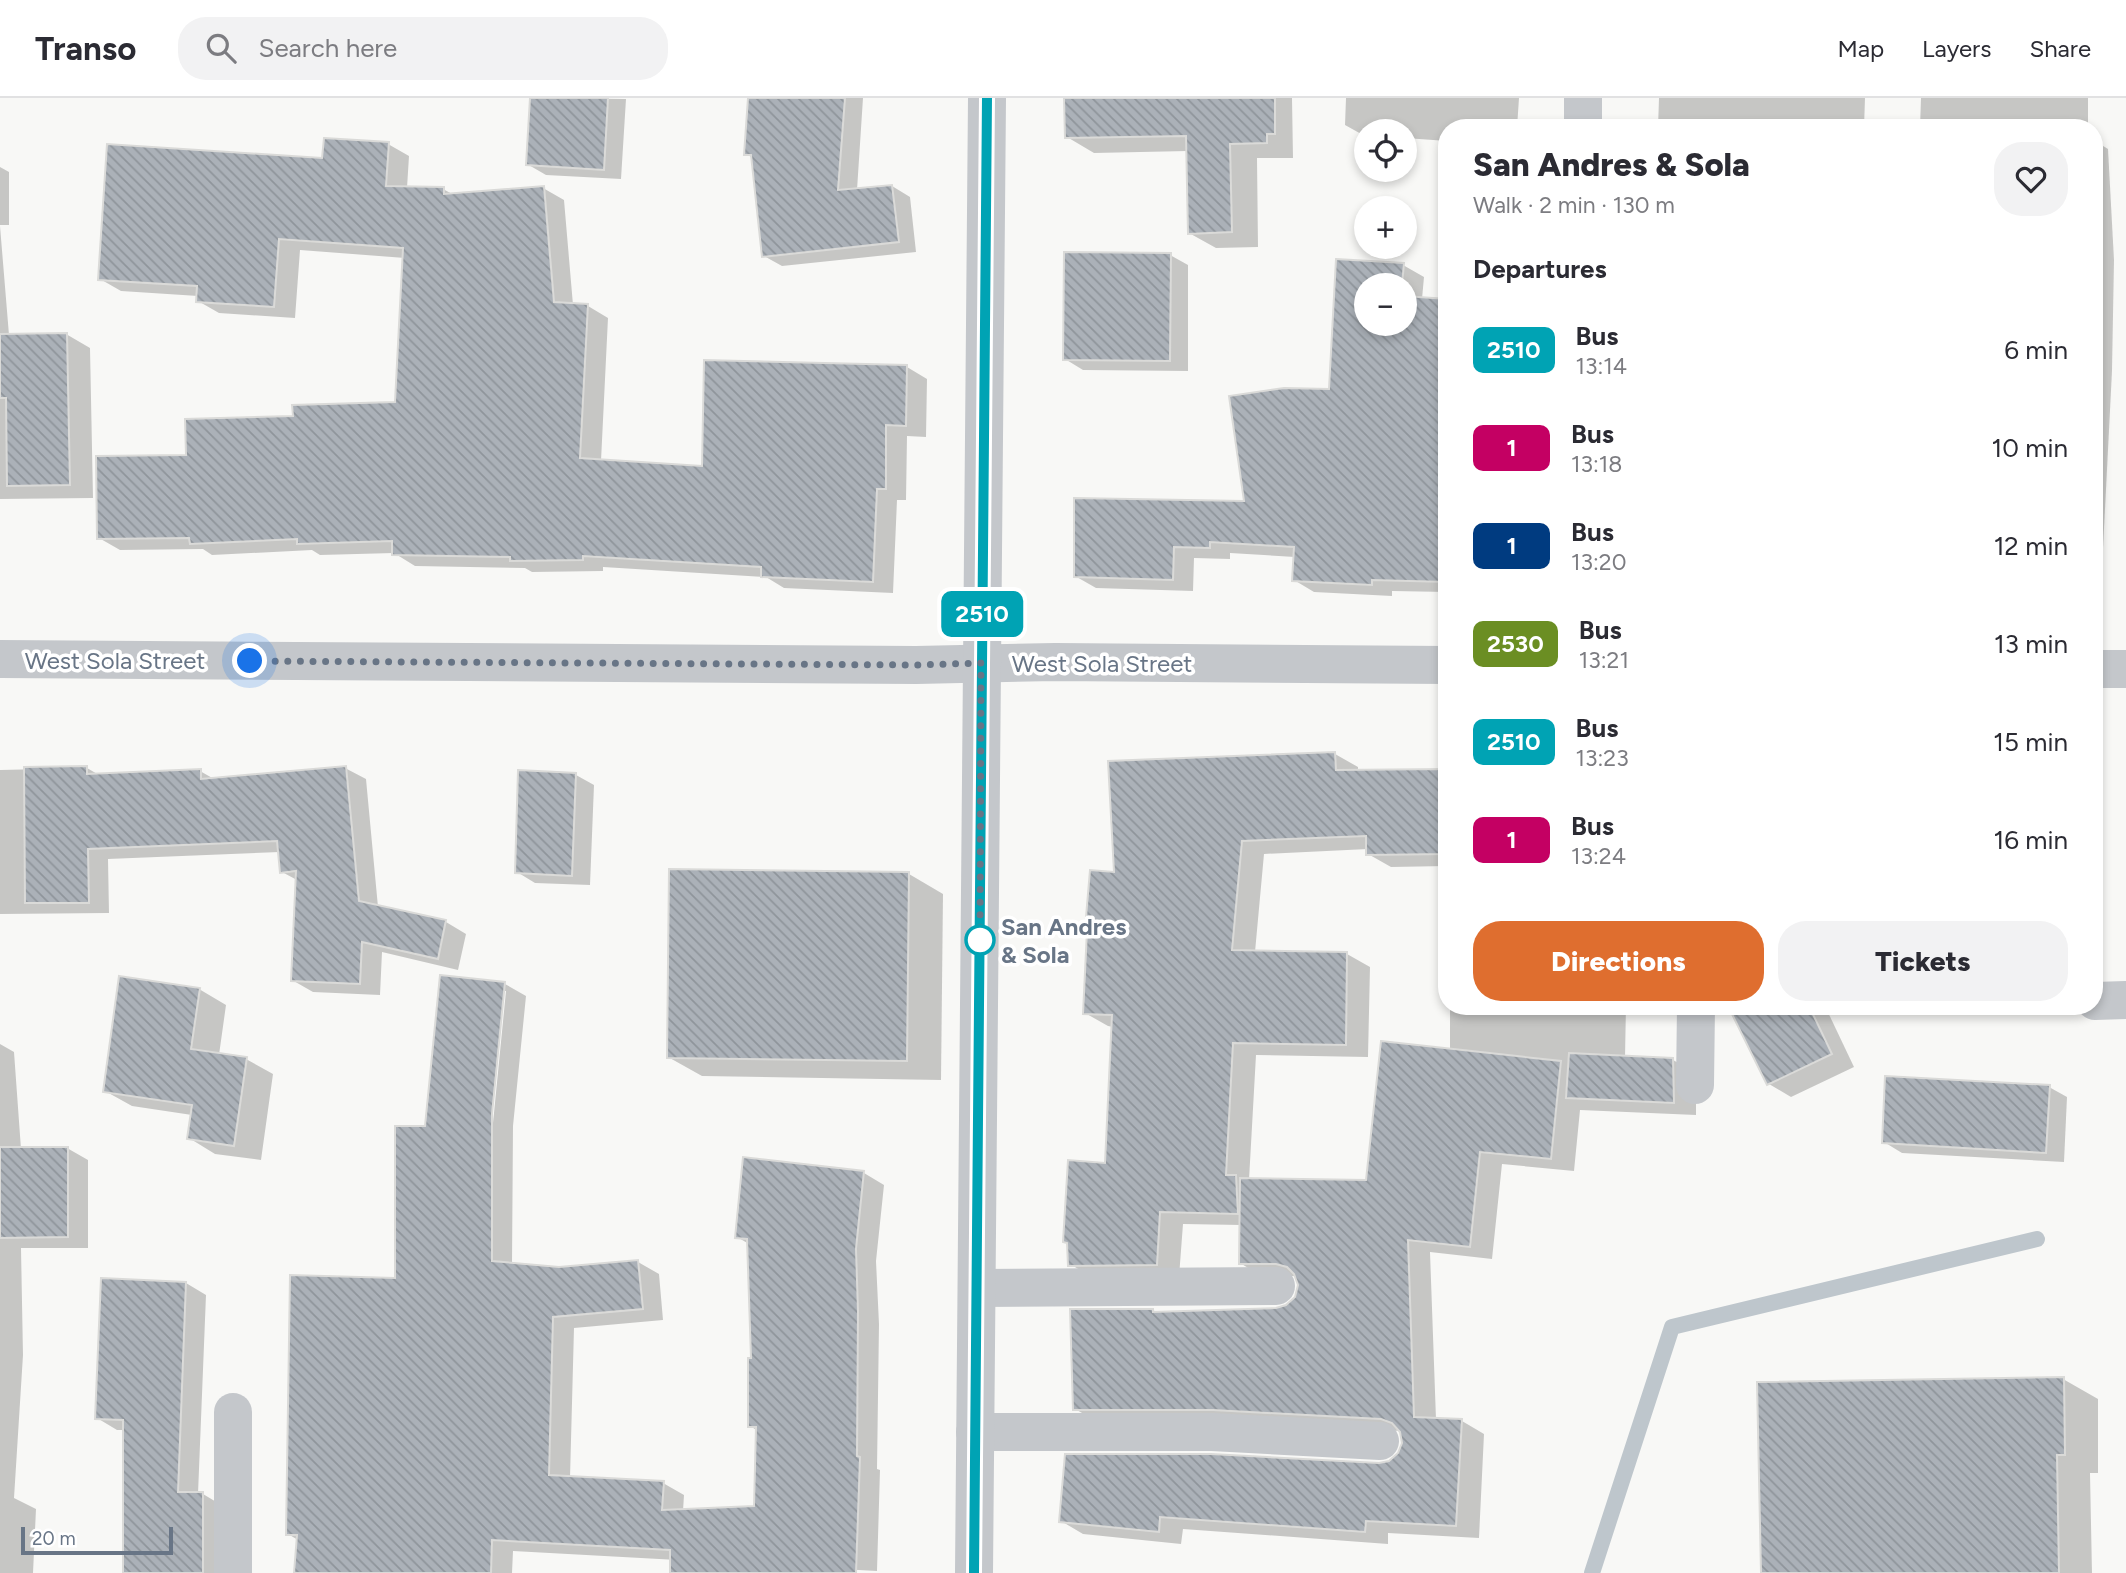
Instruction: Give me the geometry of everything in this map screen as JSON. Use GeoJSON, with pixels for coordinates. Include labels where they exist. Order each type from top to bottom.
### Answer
{"type":"FeatureCollection","features":[{"type":"Feature","properties":{"kind":"street"},"geometry":{"type":"LineString","coordinates":[[974,1573],[987,98]]}},
{"type":"Feature","properties":{"kind":"street"},"geometry":{"type":"LineString","coordinates":[[1583,98],[1583,119]]}},
{"type":"Feature","properties":{"kind":"street","name":"West Sola Street"},"geometry":{"type":"LineString","coordinates":[[0,659],[916,665],[1438,665]]}},
{"type":"Feature","properties":{"kind":"street"},"geometry":{"type":"LineString","coordinates":[[2103,669],[2126,669]]}},
{"type":"Feature","properties":{"kind":"street"},"geometry":{"type":"LineString","coordinates":[[2103,1001],[2126,1000]]}},
{"type":"Feature","properties":{"kind":"street"},"geometry":{"type":"LineString","coordinates":[[1695,1085],[1696,1015]]}},
{"type":"Feature","properties":{"kind":"street"},"geometry":{"type":"LineString","coordinates":[[977,1288],[1276,1286]]}},
{"type":"Feature","properties":{"kind":"street"},"geometry":{"type":"LineString","coordinates":[[233,1412],[233,1573]]}},
{"type":"Feature","properties":{"kind":"street"},"geometry":{"type":"LineString","coordinates":[[975,1432],[1212,1432],[1380,1440]]}},
{"type":"Feature","properties":{"kind":"building"},"geometry":{"type":"Polygon","coordinates":[[[530,98],[608,98],[604,170],[526,165],[530,98]]]}},
{"type":"Feature","properties":{"kind":"building"},"geometry":{"type":"Polygon","coordinates":[[[748,98],[845,98],[838,190],[892,185],[899,242],[762,257],[751,155],[744,155],[748,98]]]}},
{"type":"Feature","properties":{"kind":"building"},"geometry":{"type":"Polygon","coordinates":[[[1064,98],[1275,98],[1275,134],[1267,134],[1267,143],[1230,144],[1232,232],[1188,234],[1186,136],[1065,138],[1064,98]]]}},
{"type":"Feature","properties":{"kind":"building"},"geometry":{"type":"Polygon","coordinates":[[[324,138],[389,142],[386,186],[444,187],[444,194],[544,186],[554,302],[588,304],[580,458],[702,466],[704,360],[907,365],[906,426],[886,425],[886,489],[877,489],[873,582],[761,577],[761,567],[583,556],[583,560],[510,561],[510,557],[392,555],[392,541],[297,544],[297,539],[190,544],[189,538],[97,539],[96,456],[186,455],[185,419],[293,416],[292,405],[395,402],[403,248],[279,239],[274,307],[196,302],[197,286],[98,280],[107,144],[322,158],[324,138]]]}},
{"type":"Feature","properties":{"kind":"building"},"geometry":{"type":"Polygon","coordinates":[[[1064,252],[1171,253],[1170,361],[1063,360],[1064,252]]]}},
{"type":"Feature","properties":{"kind":"building"},"geometry":{"type":"Polygon","coordinates":[[[1336,259],[1404,263],[1403,273],[1354,273],[1354,336],[1417,336],[1417,297],[1438,298],[1438,582],[1372,580],[1372,585],[1292,581],[1294,547],[1210,542],[1210,548],[1174,547],[1173,580],[1074,577],[1074,498],[1244,501],[1229,396],[1284,388],[1329,389],[1336,259]]]}},
{"type":"Feature","properties":{"kind":"building"},"geometry":{"type":"Polygon","coordinates":[[[67,333],[70,485],[7,486],[6,398],[0,398],[0,334],[67,333]]]}},
{"type":"Feature","properties":{"kind":"building"},"geometry":{"type":"Polygon","coordinates":[[[1335,752],[1336,770],[1438,769],[1438,854],[1366,855],[1366,836],[1242,841],[1232,950],[1347,952],[1346,1045],[1233,1043],[1226,1175],[1236,1175],[1238,1214],[1160,1212],[1157,1265],[1068,1266],[1067,1243],[1063,1242],[1068,1160],[1105,1163],[1112,1015],[1083,1014],[1085,929],[1090,870],[1114,872],[1108,761],[1335,752]]]}},
{"type":"Feature","properties":{"kind":"building"},"geometry":{"type":"Polygon","coordinates":[[[87,766],[87,774],[201,769],[201,779],[346,766],[359,901],[446,920],[438,959],[362,942],[360,984],[291,981],[296,871],[280,873],[277,841],[88,849],[89,903],[25,903],[24,767],[87,766]]]}},
{"type":"Feature","properties":{"kind":"building"},"geometry":{"type":"Polygon","coordinates":[[[518,770],[576,773],[572,876],[515,873],[518,770]]]}},
{"type":"Feature","properties":{"kind":"building"},"geometry":{"type":"Polygon","coordinates":[[[669,869],[909,872],[907,1061],[667,1058],[669,869]]]}},
{"type":"Feature","properties":{"kind":"building"},"geometry":{"type":"Polygon","coordinates":[[[440,975],[505,982],[492,1114],[492,1261],[559,1267],[638,1260],[643,1309],[553,1317],[549,1475],[664,1481],[662,1510],[754,1506],[756,1427],[748,1427],[748,1358],[751,1358],[747,1239],[735,1238],[743,1157],[864,1171],[856,1249],[857,1456],[860,1457],[856,1573],[670,1573],[670,1550],[492,1540],[491,1573],[294,1573],[297,1535],[286,1535],[290,1275],[395,1278],[395,1126],[425,1126],[440,975]]]}},
{"type":"Feature","properties":{"kind":"building"},"geometry":{"type":"Polygon","coordinates":[[[119,976],[200,988],[191,1049],[247,1057],[234,1146],[187,1139],[192,1105],[103,1092],[119,976]]]}},
{"type":"Feature","properties":{"kind":"building"},"geometry":{"type":"Polygon","coordinates":[[[1732,1015],[1813,1015],[1832,1054],[1767,1085],[1732,1015]]]}},
{"type":"Feature","properties":{"kind":"building"},"geometry":{"type":"Polygon","coordinates":[[[1381,1041],[1561,1061],[1551,1159],[1480,1152],[1470,1247],[1408,1240],[1414,1417],[1462,1419],[1456,1526],[1366,1521],[1365,1532],[1160,1517],[1159,1532],[1059,1522],[1065,1454],[1211,1454],[1379,1463],[1389,1461],[1398,1453],[1402,1443],[1400,1432],[1392,1423],[1381,1419],[1213,1410],[1073,1410],[1070,1309],[1153,1309],[1153,1312],[1276,1308],[1286,1305],[1295,1297],[1298,1285],[1294,1274],[1287,1267],[1276,1264],[1239,1264],[1240,1178],[1366,1180],[1381,1041]]]}},
{"type":"Feature","properties":{"kind":"building"},"geometry":{"type":"Polygon","coordinates":[[[1569,1053],[1673,1058],[1674,1103],[1566,1098],[1569,1053]]]}},
{"type":"Feature","properties":{"kind":"building"},"geometry":{"type":"Polygon","coordinates":[[[1885,1076],[2050,1085],[2046,1153],[1882,1143],[1885,1076]]]}},
{"type":"Feature","properties":{"kind":"building"},"geometry":{"type":"Polygon","coordinates":[[[0,1147],[68,1147],[68,1237],[0,1238],[0,1147]]]}},
{"type":"Feature","properties":{"kind":"building"},"geometry":{"type":"Polygon","coordinates":[[[101,1278],[186,1282],[178,1492],[203,1492],[203,1573],[123,1573],[123,1420],[95,1419],[101,1278]]]}},
{"type":"Feature","properties":{"kind":"building"},"geometry":{"type":"Polygon","coordinates":[[[2064,1377],[2065,1455],[2057,1455],[2059,1573],[1761,1573],[1757,1382],[2064,1377]]]}},
{"type":"Feature","properties":{"kind":"waterway"},"geometry":{"type":"LineString","coordinates":[[1592,1573],[1672,1327],[2037,1239]]}},
{"type":"Feature","properties":{"kind":"bus line","name":"2510"},"geometry":{"type":"LineString","coordinates":[[974,1573],[987,98]]}},
{"type":"Feature","properties":{"kind":"place","name":"San Andres & Sola"},"geometry":{"type":"Point","coordinates":[980,940]}},
{"type":"Feature","properties":{"kind":"route"},"geometry":{"type":"LineString","coordinates":[[250,661],[916,665],[981,663],[980,940]]}}]}
